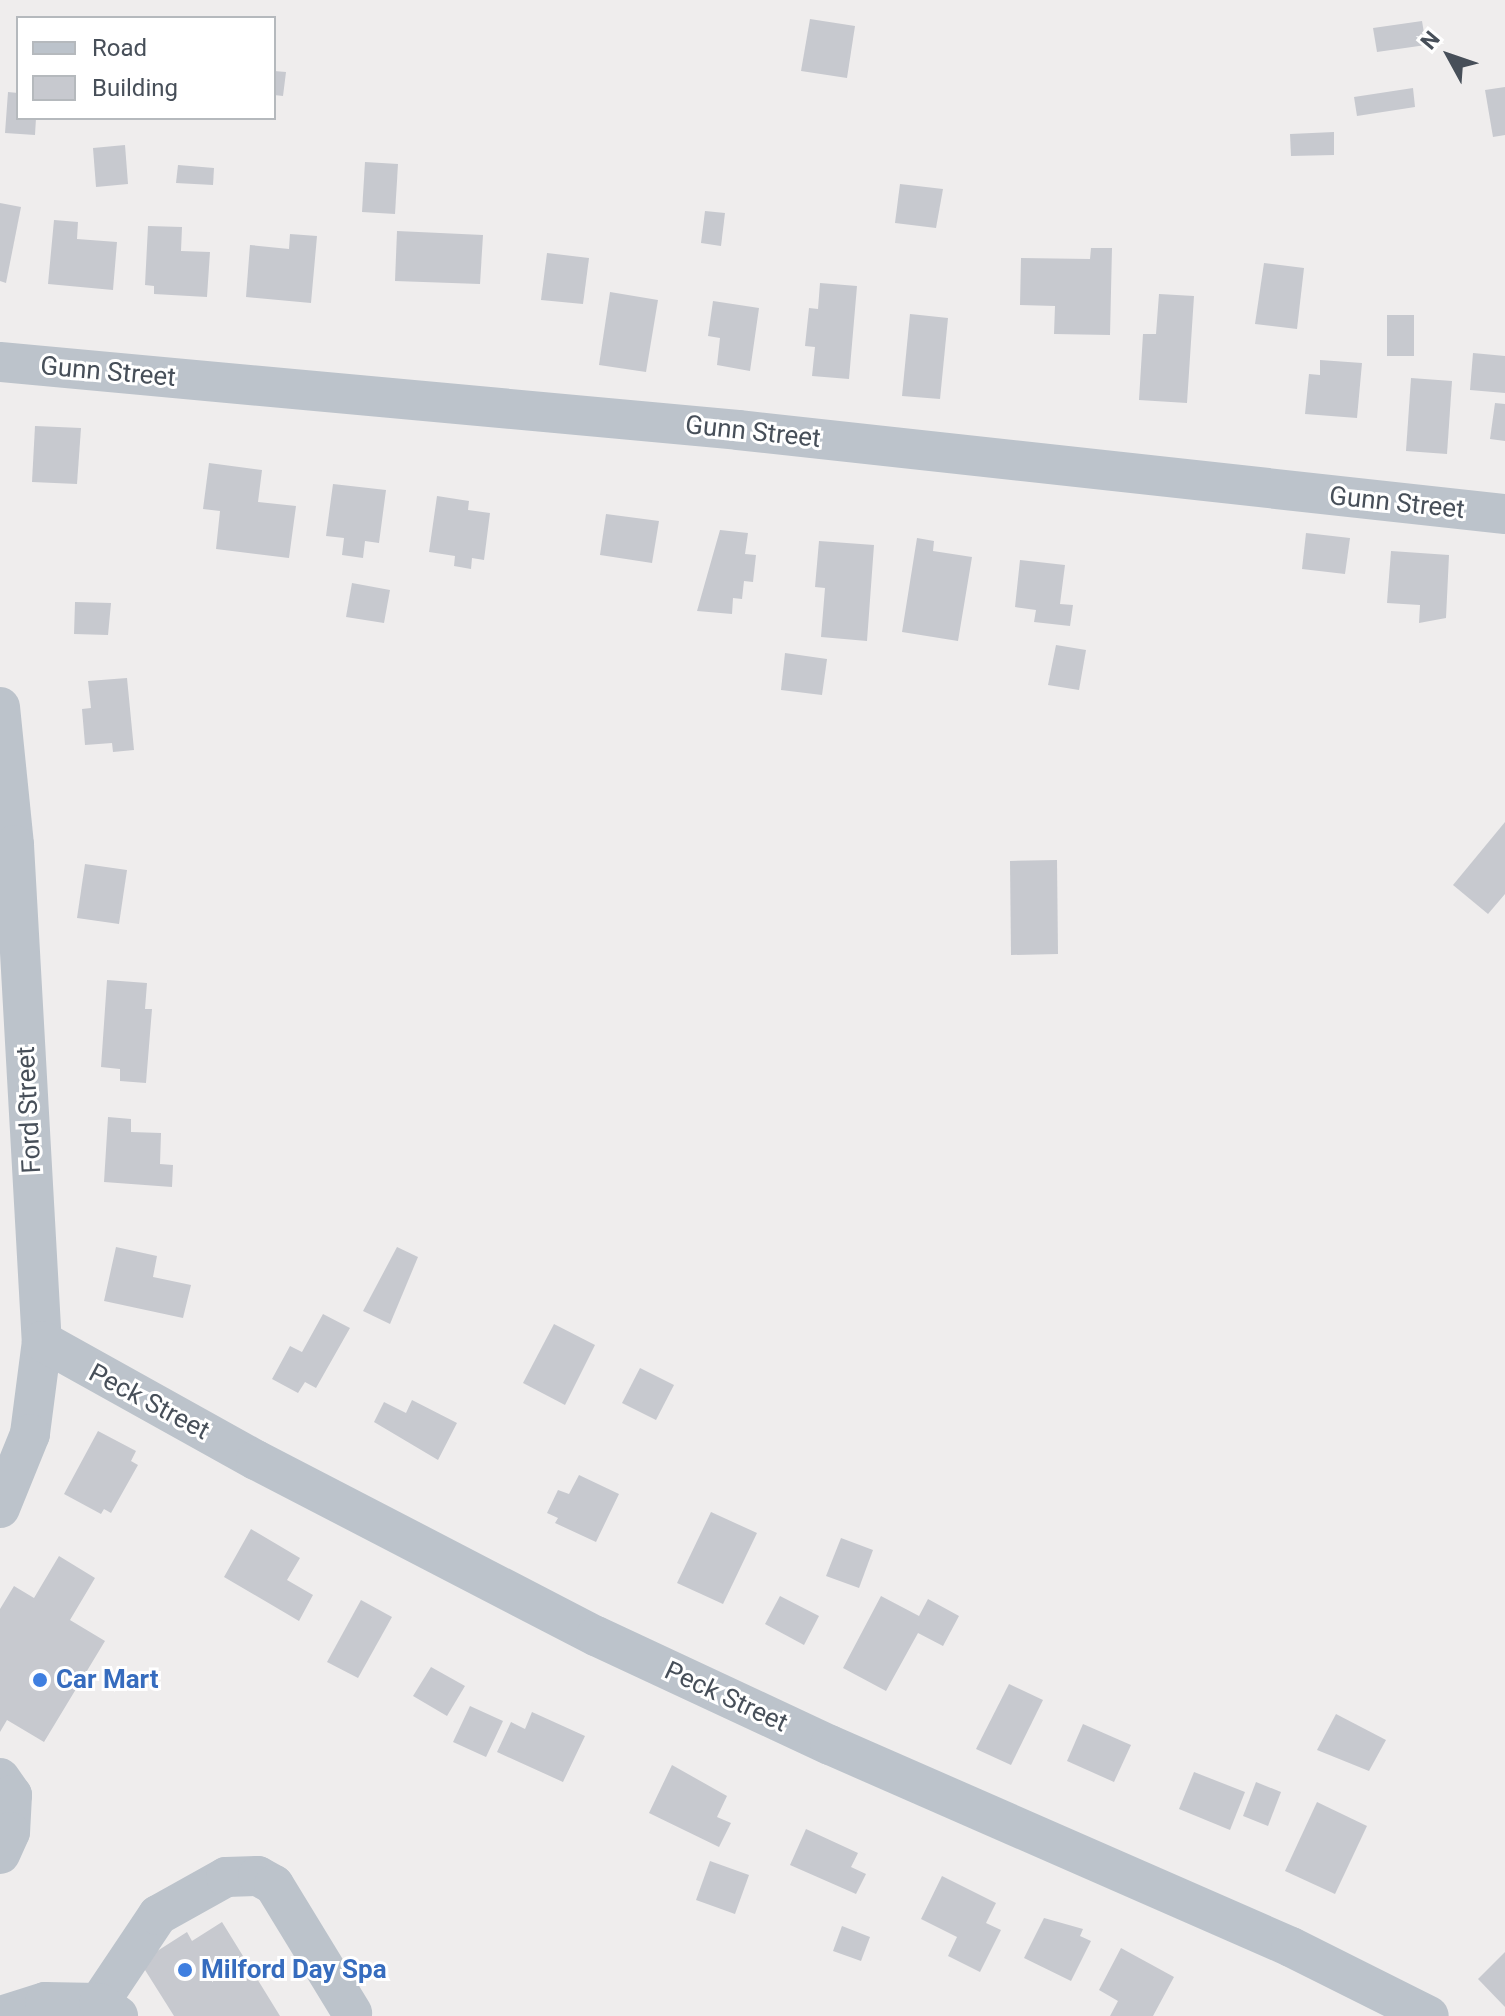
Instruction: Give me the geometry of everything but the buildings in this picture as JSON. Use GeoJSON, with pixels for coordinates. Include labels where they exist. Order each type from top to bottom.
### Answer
{"type":"FeatureCollection","features":[{"type":"Feature","properties":{"kind":"street","name":"Gunn Street"},"geometry":{"type":"LineString","coordinates":[[0,362],[738,430],[1505,514]]}},
{"type":"Feature","properties":{"kind":"street","name":"Ford Street"},"geometry":{"type":"LineString","coordinates":[[0,707],[14,845],[42,1341],[30,1434],[0,1508]]}},
{"type":"Feature","properties":{"kind":"street","name":"Peck Street"},"geometry":{"type":"LineString","coordinates":[[42,1341],[256,1460],[596,1636],[830,1745],[1291,1947],[1429,2016]]}},
{"type":"Feature","properties":{"kind":"street"},"geometry":{"type":"LineString","coordinates":[[0,1778],[12,1795],[10,1832],[0,1854]]}},
{"type":"Feature","properties":{"kind":"street"},"geometry":{"type":"LineString","coordinates":[[1,2016],[45,2002],[109,2009],[158,1915],[226,1877],[258,1876],[274,1885],[352,2013]]}},
{"type":"Feature","properties":{"kind":"place","name":"Car Mart"},"geometry":{"type":"Point","coordinates":[40,1680]}},
{"type":"Feature","properties":{"kind":"place","name":"Milford Day Spa"},"geometry":{"type":"Point","coordinates":[185,1970]}}]}
